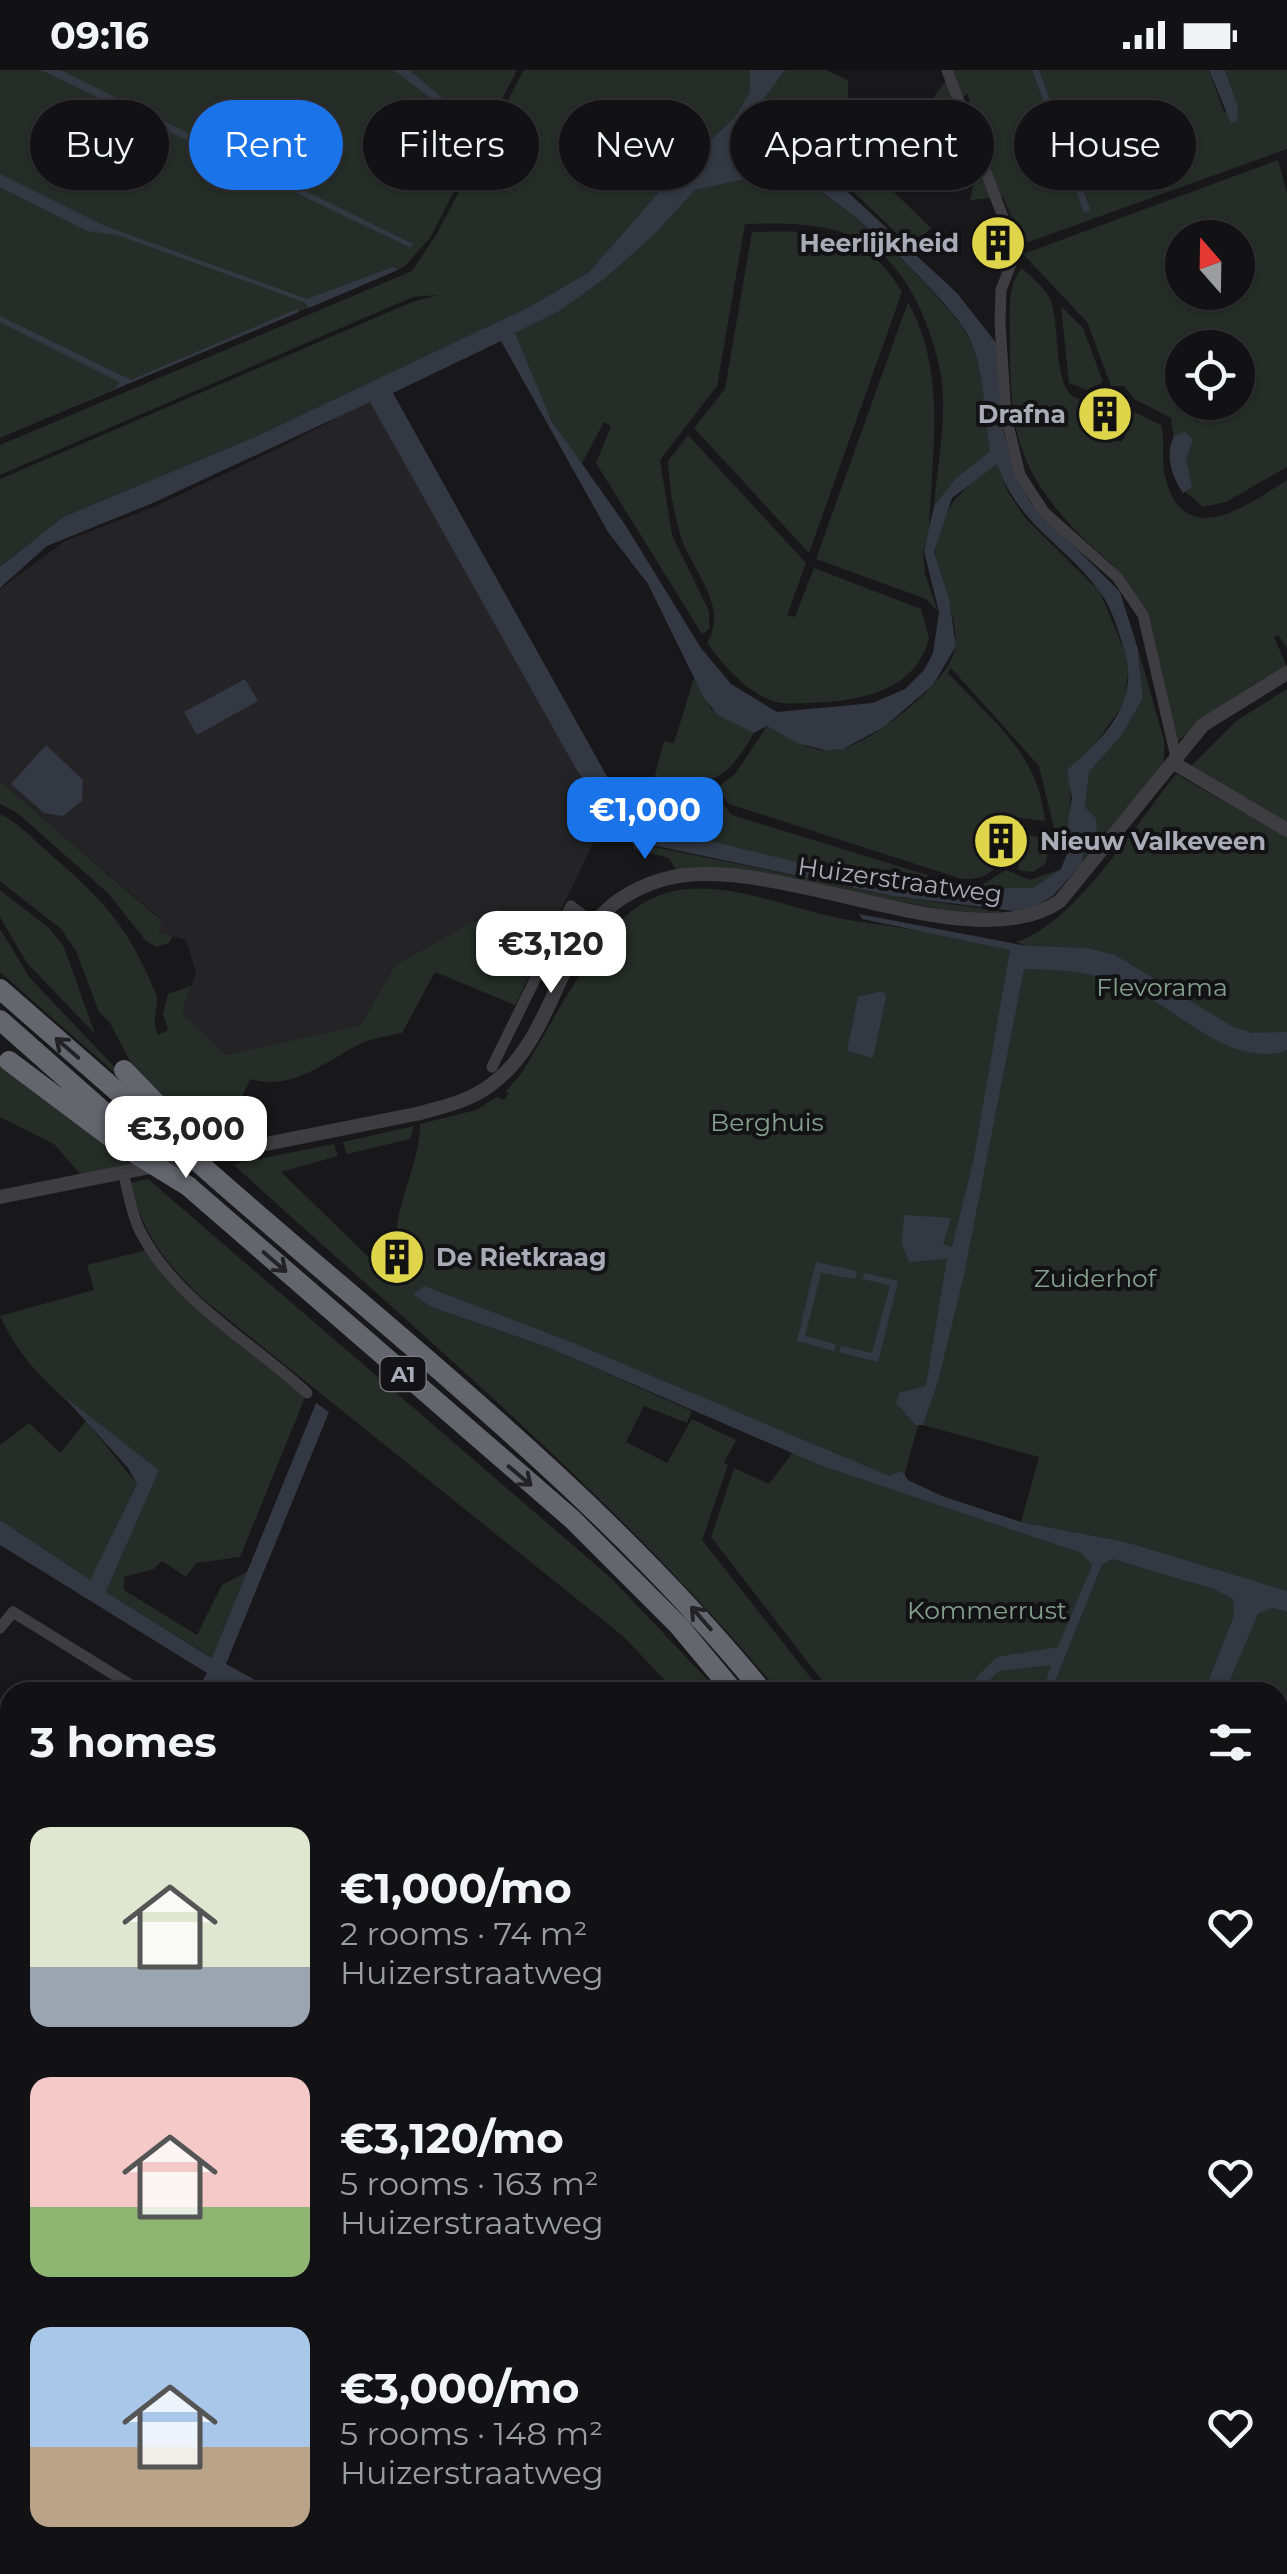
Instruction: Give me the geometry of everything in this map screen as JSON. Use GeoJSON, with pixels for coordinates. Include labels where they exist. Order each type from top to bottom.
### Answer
{"type":"FeatureCollection","features":[{"type":"Feature","properties":{"kind":"highway","name":"A1"},"geometry":{"type":"LineString","coordinates":[[0,989],[175,1134]]}},
{"type":"Feature","properties":{"kind":"highway","name":"A1"},"geometry":{"type":"LineString","coordinates":[[0,1020],[130,1143]]}},
{"type":"Feature","properties":{"kind":"highway","name":"A1"},"geometry":{"type":"LineString","coordinates":[[8,1062],[188,1186],[572,1519],[680,1626],[726,1682]]}},
{"type":"Feature","properties":{"kind":"highway","name":"A1"},"geometry":{"type":"LineString","coordinates":[[124,1070],[217,1180],[585,1503],[694,1610],[755,1682]]}},
{"type":"Feature","properties":{"kind":"street"},"geometry":{"type":"LineString","coordinates":[[947,70],[1016,251],[1001,290],[1000,323],[1006,416],[1020,475],[1044,512],[1117,577],[1143,616],[1176,758],[1186,770],[1287,830]]}},
{"type":"Feature","properties":{"kind":"street","name":"Huizerstraatweg"},"geometry":{"type":"LineString","coordinates":[[0,1197],[416,1114],[464,1100],[508,1069],[533,1033],[578,940],[592,922],[643,886],[672,877],[708,874],[982,920],[1035,916],[1060,900],[1203,725],[1287,673]]}},
{"type":"Feature","properties":{"kind":"street"},"geometry":{"type":"LineString","coordinates":[[492,1067],[572,906],[592,922]]}},
{"type":"Feature","properties":{"kind":"street"},"geometry":{"type":"LineString","coordinates":[[526,1000],[544,1007]]}},
{"type":"Feature","properties":{"kind":"street"},"geometry":{"type":"LineString","coordinates":[[123,1171],[136,1223],[152,1250],[226,1327],[306,1393]]}},
{"type":"Feature","properties":{"kind":"street"},"geometry":{"type":"LineString","coordinates":[[0,1628],[13,1612],[126,1682]]}},
{"type":"Feature","properties":{"kind":"shaded area"},"geometry":{"type":"Polygon","coordinates":[[[41,70],[60,70],[121,100],[103,100],[41,70]]]}},
{"type":"Feature","properties":{"kind":"shaded area"},"geometry":{"type":"Polygon","coordinates":[[[394,70],[409,70],[445,100],[433,100],[394,70]]]}},
{"type":"Feature","properties":{"kind":"shaded area"},"geometry":{"type":"Polygon","coordinates":[[[750,70],[785,70],[763,100],[745,100],[750,92],[750,70]]]}},
{"type":"Feature","properties":{"kind":"shaded area"},"geometry":{"type":"Polygon","coordinates":[[[1032,70],[1039,70],[1050,100],[1043,100],[1032,70]]]}},
{"type":"Feature","properties":{"kind":"shaded area"},"geometry":{"type":"Polygon","coordinates":[[[1209,70],[1225,70],[1238,107],[1237,121],[1231,123],[1209,70]]]}},
{"type":"Feature","properties":{"kind":"shaded area"},"geometry":{"type":"Polygon","coordinates":[[[730,122],[730,183],[710,187],[710,140],[730,122]]]}},
{"type":"Feature","properties":{"kind":"shaded area"},"geometry":{"type":"Polygon","coordinates":[[[169,124],[189,134],[189,141],[169,132],[169,124]]]}},
{"type":"Feature","properties":{"kind":"shaded area"},"geometry":{"type":"Polygon","coordinates":[[[0,174],[105,226],[307,299],[393,267],[398,270],[309,308],[304,302],[117,235],[87,231],[0,187],[0,174]]]}},
{"type":"Feature","properties":{"kind":"shaded area"},"geometry":{"type":"Polygon","coordinates":[[[290,190],[303,190],[413,244],[411,248],[290,190]]]}},
{"type":"Feature","properties":{"kind":"shaded area"},"geometry":{"type":"Polygon","coordinates":[[[661,190],[695,190],[653,236],[603,280],[558,312],[515,333],[551,420],[624,523],[701,648],[731,684],[777,712],[873,703],[905,689],[924,670],[933,653],[939,612],[924,551],[934,506],[956,478],[990,451],[978,364],[958,320],[889,247],[817,190],[846,190],[957,293],[997,344],[1004,434],[1020,484],[1031,503],[1120,592],[1138,649],[1143,698],[1122,735],[1089,772],[1085,807],[1096,818],[1097,829],[1084,845],[1082,863],[1053,896],[1035,907],[1014,911],[893,896],[633,841],[638,825],[644,825],[869,880],[952,888],[1033,888],[1061,869],[1072,841],[1066,836],[1072,798],[1067,770],[1117,716],[1128,684],[1128,666],[1102,595],[1018,505],[997,464],[952,498],[934,552],[949,599],[956,646],[933,685],[884,727],[843,749],[828,751],[797,743],[767,726],[754,733],[718,715],[704,698],[648,584],[608,532],[501,341],[393,393],[628,814],[620,834],[575,767],[370,402],[153,503],[47,546],[0,588],[0,567],[63,517],[257,436],[527,308],[589,272],[661,190]]]}},
{"type":"Feature","properties":{"kind":"shaded area"},"geometry":{"type":"Polygon","coordinates":[[[1076,190],[1084,190],[1091,210],[1084,213],[1076,190]]]}},
{"type":"Feature","properties":{"kind":"shaded area"},"geometry":{"type":"Polygon","coordinates":[[[297,309],[299,312],[61,412],[116,388],[119,382],[0,322],[0,316],[131,380],[297,309]]]}},
{"type":"Feature","properties":{"kind":"shaded area"},"geometry":{"type":"Polygon","coordinates":[[[370,402],[604,813],[596,816],[601,827],[550,933],[498,908],[395,965],[361,1025],[226,1055],[182,1013],[196,973],[186,940],[158,932],[162,920],[0,781],[0,589],[65,541],[156,506],[277,449],[335,419],[334,415],[370,402]]]}},
{"type":"Feature","properties":{"kind":"shaded area"},"geometry":{"type":"Polygon","coordinates":[[[1185,432],[1193,439],[1186,460],[1192,487],[1183,493],[1173,472],[1170,450],[1174,436],[1185,432]]]}},
{"type":"Feature","properties":{"kind":"shaded area"},"geometry":{"type":"Polygon","coordinates":[[[245,679],[258,701],[197,735],[184,712],[245,679]]]}},
{"type":"Feature","properties":{"kind":"shaded area"},"geometry":{"type":"Polygon","coordinates":[[[46,745],[83,780],[82,801],[63,816],[44,813],[11,784],[46,745]]]}},
{"type":"Feature","properties":{"kind":"shaded area"},"geometry":{"type":"Polygon","coordinates":[[[859,914],[1027,946],[1087,948],[1115,955],[1233,1027],[1252,1033],[1287,1032],[1287,1050],[1246,1052],[1226,1045],[1149,998],[1105,978],[1024,969],[963,1279],[923,1425],[916,1425],[896,1403],[899,1393],[926,1386],[947,1259],[909,1262],[902,1244],[904,1215],[951,1218],[943,1244],[952,1247],[973,1163],[1010,950],[862,919],[859,914]]]}},
{"type":"Feature","properties":{"kind":"shaded area"},"geometry":{"type":"Polygon","coordinates":[[[883,991],[886,997],[873,1058],[847,1051],[858,997],[883,991]]]}},
{"type":"Feature","properties":{"kind":"shaded area"},"geometry":{"type":"Polygon","coordinates":[[[816,1262],[857,1271],[855,1279],[821,1273],[805,1336],[836,1344],[834,1351],[797,1341],[816,1262]]]}},
{"type":"Feature","properties":{"kind":"shaded area"},"geometry":{"type":"Polygon","coordinates":[[[865,1273],[898,1281],[878,1362],[839,1352],[841,1346],[872,1353],[890,1285],[862,1279],[865,1273]]]}},
{"type":"Feature","properties":{"kind":"shaded area"},"geometry":{"type":"Polygon","coordinates":[[[424,1286],[576,1344],[889,1476],[902,1471],[908,1480],[942,1496],[1021,1522],[1126,1542],[1287,1591],[1287,1612],[1272,1608],[1258,1614],[1229,1682],[1208,1682],[1234,1616],[1233,1599],[1213,1589],[1112,1559],[1102,1565],[1055,1682],[1046,1682],[1051,1665],[999,1671],[987,1682],[972,1682],[997,1657],[1058,1647],[1092,1565],[1082,1553],[822,1466],[547,1347],[431,1307],[413,1294],[424,1286]]]}},
{"type":"Feature","properties":{"kind":"shaded area"},"geometry":{"type":"Polygon","coordinates":[[[63,1396],[159,1470],[106,1592],[212,1658],[316,1403],[329,1412],[226,1664],[259,1682],[202,1682],[207,1673],[0,1545],[0,1520],[90,1580],[137,1484],[128,1468],[63,1396]]]}},
{"type":"Feature","properties":{"kind":"green space"},"geometry":{"type":"Polygon","coordinates":[[[0,70],[517,70],[501,100],[363,100],[363,190],[455,190],[430,238],[404,267],[0,438],[0,70]]]}},
{"type":"Feature","properties":{"kind":"green space"},"geometry":{"type":"Polygon","coordinates":[[[524,70],[750,70],[750,92],[745,100],[730,100],[730,122],[710,140],[710,100],[559,100],[559,190],[661,190],[589,272],[527,308],[257,436],[63,517],[0,567],[0,479],[412,302],[438,295],[413,297],[0,475],[0,445],[412,271],[460,190],[539,190],[539,100],[508,100],[524,70]]]}},
{"type":"Feature","properties":{"kind":"green space"},"geometry":{"type":"Polygon","coordinates":[[[785,70],[826,70],[848,80],[846,100],[763,100],[785,70]]]}},
{"type":"Feature","properties":{"kind":"green space"},"geometry":{"type":"Polygon","coordinates":[[[948,70],[1032,70],[1043,100],[1014,100],[1014,190],[1077,190],[1085,212],[1091,209],[1084,190],[1173,190],[1023,244],[1003,197],[970,200],[972,190],[994,190],[994,100],[969,100],[968,94],[958,100],[932,100],[947,79],[948,70]]]}},
{"type":"Feature","properties":{"kind":"green space"},"geometry":{"type":"Polygon","coordinates":[[[1039,70],[1209,70],[1224,112],[1238,107],[1225,70],[1287,70],[1287,149],[1196,182],[1196,100],[1050,100],[1039,70]]]}},
{"type":"Feature","properties":{"kind":"green space"},"geometry":{"type":"Polygon","coordinates":[[[1278,160],[1287,194],[1287,467],[1226,502],[1203,507],[1181,488],[1171,420],[1255,420],[1255,330],[1165,330],[1165,415],[1134,399],[1124,386],[1111,386],[1087,322],[1023,254],[1278,160]]]}},
{"type":"Feature","properties":{"kind":"green space"},"geometry":{"type":"Polygon","coordinates":[[[730,183],[730,190],[817,190],[889,247],[939,299],[969,338],[984,393],[990,451],[956,478],[934,506],[942,426],[941,378],[931,337],[910,289],[875,249],[854,237],[805,225],[745,224],[717,386],[660,460],[672,535],[709,611],[709,629],[702,634],[596,463],[611,426],[604,422],[580,467],[541,402],[515,333],[558,312],[603,280],[653,236],[695,190],[710,190],[730,183]]]}},
{"type":"Feature","properties":{"kind":"green space"},"geometry":{"type":"Polygon","coordinates":[[[851,190],[892,190],[931,228],[911,247],[851,190]]]}},
{"type":"Feature","properties":{"kind":"green space"},"geometry":{"type":"Polygon","coordinates":[[[752,232],[819,234],[856,245],[873,256],[902,292],[809,553],[694,428],[725,389],[752,232]]]}},
{"type":"Feature","properties":{"kind":"green space"},"geometry":{"type":"Polygon","coordinates":[[[1022,268],[1049,297],[1060,366],[1071,395],[1082,399],[1099,394],[1127,408],[1111,439],[1121,442],[1125,437],[1121,426],[1130,410],[1161,425],[1166,480],[1175,501],[1188,513],[1203,518],[1237,510],[1287,480],[1287,648],[1278,635],[1274,637],[1287,667],[1208,715],[1177,742],[1151,644],[1130,589],[1058,510],[1029,467],[1021,446],[1012,399],[1010,312],[1013,283],[1022,268]]]}},
{"type":"Feature","properties":{"kind":"green space"},"geometry":{"type":"Polygon","coordinates":[[[908,302],[920,330],[933,386],[929,533],[923,551],[925,574],[938,612],[926,599],[816,559],[908,302]]]}},
{"type":"Feature","properties":{"kind":"green space"},"geometry":{"type":"Polygon","coordinates":[[[1061,306],[1083,328],[1103,382],[1087,390],[1069,383],[1061,306]]]}},
{"type":"Feature","properties":{"kind":"green space"},"geometry":{"type":"Polygon","coordinates":[[[688,435],[806,563],[787,615],[795,617],[814,568],[921,609],[929,637],[912,671],[898,682],[865,696],[789,703],[760,695],[727,668],[707,643],[713,630],[712,603],[682,540],[672,501],[668,461],[688,435]]]}},
{"type":"Feature","properties":{"kind":"green space"},"geometry":{"type":"Polygon","coordinates":[[[997,463],[1008,492],[1026,519],[1100,592],[1129,662],[1125,702],[1071,778],[1069,857],[1055,832],[1039,766],[951,668],[948,673],[997,723],[1023,757],[1041,797],[1045,821],[997,815],[994,825],[1015,830],[1008,850],[991,872],[962,879],[729,804],[717,788],[735,774],[767,726],[813,748],[845,748],[904,712],[939,678],[950,662],[956,638],[938,575],[936,540],[958,496],[997,463]]]}},
{"type":"Feature","properties":{"kind":"green space"},"geometry":{"type":"Polygon","coordinates":[[[1139,652],[1164,740],[1164,763],[1082,863],[1084,845],[1096,818],[1085,807],[1089,772],[1122,735],[1143,698],[1139,652]]]}},
{"type":"Feature","properties":{"kind":"green space"},"geometry":{"type":"Polygon","coordinates":[[[694,678],[711,709],[754,733],[740,756],[715,778],[678,779],[668,789],[652,787],[664,741],[674,743],[694,678]]]}},
{"type":"Feature","properties":{"kind":"green space"},"geometry":{"type":"Polygon","coordinates":[[[1287,689],[1287,823],[1190,767],[1236,721],[1287,689]]]}},
{"type":"Feature","properties":{"kind":"green space"},"geometry":{"type":"Polygon","coordinates":[[[1176,774],[1287,837],[1287,1592],[1126,1542],[1021,1522],[1039,1457],[923,1425],[937,1385],[932,1375],[901,1487],[424,1287],[414,1294],[431,1307],[547,1347],[692,1411],[687,1423],[644,1406],[626,1442],[667,1463],[692,1419],[736,1440],[724,1463],[728,1465],[702,1540],[814,1682],[770,1682],[717,1620],[584,1484],[233,1164],[334,1144],[338,1156],[281,1172],[382,1270],[386,1266],[395,1272],[416,1245],[397,1235],[397,1224],[420,1124],[476,1110],[497,1097],[504,1100],[509,1093],[505,1092],[521,1074],[587,963],[633,910],[658,896],[685,889],[714,889],[828,916],[1010,949],[1009,958],[1029,947],[1016,942],[1060,915],[1124,844],[1176,774]]]}},
{"type":"Feature","properties":{"kind":"green space"},"geometry":{"type":"Polygon","coordinates":[[[0,781],[162,921],[159,932],[173,936],[169,943],[157,947],[146,941],[108,893],[16,812],[0,804],[0,781]]]}},
{"type":"Feature","properties":{"kind":"green space"},"geometry":{"type":"Polygon","coordinates":[[[709,787],[732,815],[944,880],[980,886],[1006,870],[1030,880],[1061,869],[1033,888],[952,888],[636,843],[893,896],[1000,911],[999,915],[967,914],[732,870],[676,870],[669,858],[634,849],[632,841],[620,834],[628,815],[638,824],[648,792],[668,800],[680,788],[693,792],[709,787]]]}},
{"type":"Feature","properties":{"kind":"green space"},"geometry":{"type":"Polygon","coordinates":[[[0,814],[25,831],[112,914],[134,947],[155,991],[158,1035],[168,1030],[163,1014],[168,994],[191,986],[182,1013],[226,1055],[361,1025],[395,965],[498,908],[550,933],[515,1005],[435,972],[402,1033],[370,1040],[299,1077],[267,1082],[250,1079],[243,1095],[257,1114],[256,1140],[213,1150],[130,1061],[110,1023],[99,1012],[76,951],[61,929],[0,881],[0,814]]]}},
{"type":"Feature","properties":{"kind":"green space"},"geometry":{"type":"Polygon","coordinates":[[[1024,834],[1042,838],[1049,850],[1045,864],[1033,872],[1018,870],[1024,834]]]}},
{"type":"Feature","properties":{"kind":"green space"},"geometry":{"type":"Polygon","coordinates":[[[0,890],[49,928],[64,947],[95,1034],[27,963],[0,917],[0,890]]]}},
{"type":"Feature","properties":{"kind":"green space"},"geometry":{"type":"Polygon","coordinates":[[[0,929],[30,978],[147,1101],[0,972],[0,929]]]}},
{"type":"Feature","properties":{"kind":"green space"},"geometry":{"type":"Polygon","coordinates":[[[0,1061],[132,1165],[81,1175],[54,1144],[0,1117],[0,1061]]]}},
{"type":"Feature","properties":{"kind":"green space"},"geometry":{"type":"Polygon","coordinates":[[[414,1126],[410,1139],[347,1154],[343,1142],[414,1126]]]}},
{"type":"Feature","properties":{"kind":"green space"},"geometry":{"type":"Polygon","coordinates":[[[148,1179],[611,1578],[710,1682],[667,1682],[624,1637],[203,1299],[166,1260],[149,1233],[130,1183],[148,1179]]]}},
{"type":"Feature","properties":{"kind":"green space"},"geometry":{"type":"Polygon","coordinates":[[[147,1250],[306,1395],[240,1557],[196,1563],[186,1577],[162,1561],[154,1569],[124,1577],[124,1590],[197,1635],[222,1585],[248,1571],[213,1658],[106,1592],[159,1470],[48,1384],[13,1341],[0,1316],[94,1290],[87,1265],[147,1250]]]}},
{"type":"Feature","properties":{"kind":"green space"},"geometry":{"type":"Polygon","coordinates":[[[86,1421],[137,1484],[90,1581],[0,1520],[0,1445],[29,1423],[60,1453],[86,1421]]]}},
{"type":"Feature","properties":{"kind":"green space","name":"Kommerrust"},"geometry":{"type":"Polygon","coordinates":[[[793,1452],[822,1466],[1095,1556],[1048,1682],[823,1682],[711,1537],[734,1468],[769,1484],[793,1452]]]}},
{"type":"Feature","properties":{"kind":"green space"},"geometry":{"type":"Polygon","coordinates":[[[1112,1559],[1213,1589],[1233,1599],[1235,1616],[1208,1682],[1055,1682],[1102,1565],[1112,1559]]]}},
{"type":"Feature","properties":{"kind":"green space"},"geometry":{"type":"Polygon","coordinates":[[[1272,1608],[1287,1612],[1287,1682],[1229,1682],[1258,1614],[1272,1608]]]}},
{"type":"Feature","properties":{"kind":"place","name":"Heerlijkheid"},"geometry":{"type":"Point","coordinates":[998,243]}},
{"type":"Feature","properties":{"kind":"place","name":"Drafna"},"geometry":{"type":"Point","coordinates":[1105,414]}},
{"type":"Feature","properties":{"kind":"place","name":"Nieuw Valkeveen"},"geometry":{"type":"Point","coordinates":[1001,841]}},
{"type":"Feature","properties":{"kind":"place","name":"De Rietkraag"},"geometry":{"type":"Point","coordinates":[397,1257]}},
{"type":"Feature","properties":{"kind":"park label","name":"Flevorama"},"geometry":{"type":"Point","coordinates":[1162,987]}},
{"type":"Feature","properties":{"kind":"park label","name":"Berghuis"},"geometry":{"type":"Point","coordinates":[767,1122]}},
{"type":"Feature","properties":{"kind":"park label","name":"Zuiderhof"},"geometry":{"type":"Point","coordinates":[1095,1278]}}]}
